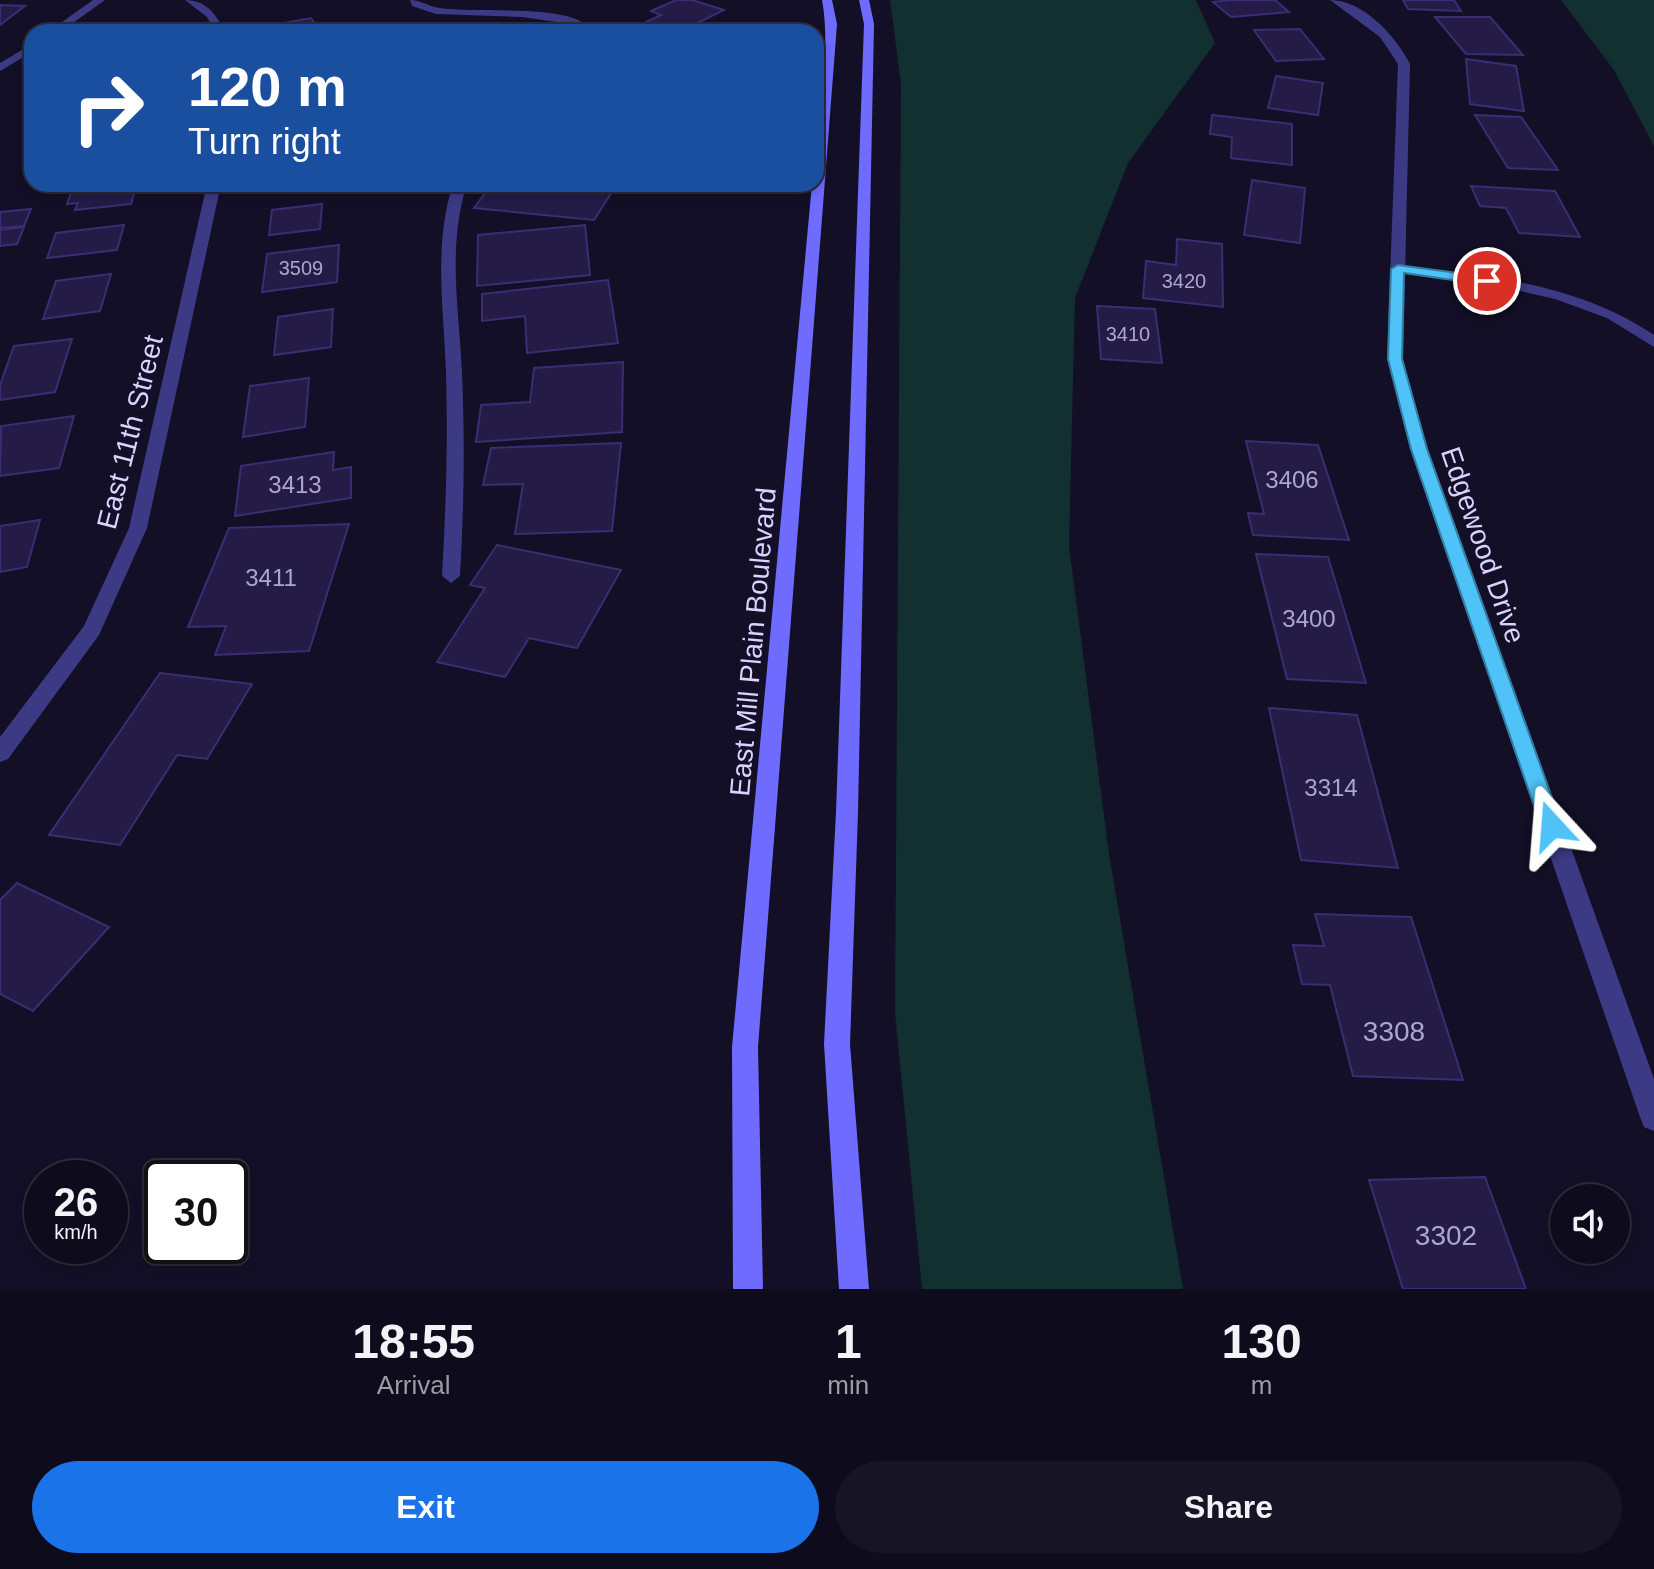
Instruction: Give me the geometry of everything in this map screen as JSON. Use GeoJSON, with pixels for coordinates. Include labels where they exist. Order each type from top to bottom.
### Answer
{"type":"FeatureCollection","features":[{"type":"Feature","properties":{"kind":"main road","name":"East Mill Plain Boulevard"},"geometry":{"type":"LineString","coordinates":[[824,118],[832,24],[827,0]]}},
{"type":"Feature","properties":{"kind":"main road"},"geometry":{"type":"LineString","coordinates":[[854,1289],[837,1044],[847,812],[869,24],[864,0]]}},
{"type":"Feature","properties":{"kind":"main road","name":"East Mill Plain Boulevard"},"geometry":{"type":"LineString","coordinates":[[748,1289],[745,1047],[818,192]]}},
{"type":"Feature","properties":{"kind":"street"},"geometry":{"type":"LineString","coordinates":[[65,24],[100,0]]}},
{"type":"Feature","properties":{"kind":"street"},"geometry":{"type":"LineString","coordinates":[[190,0],[211,15],[216,24]]}},
{"type":"Feature","properties":{"kind":"street"},"geometry":{"type":"LineString","coordinates":[[415,0],[416,4],[436,11],[522,14],[577,22]]}},
{"type":"Feature","properties":{"kind":"street","name":"Edgewood Drive"},"geometry":{"type":"LineString","coordinates":[[1335,0],[1379,29],[1397,47],[1404,64],[1395,359],[1419,449],[1654,1117]]}},
{"type":"Feature","properties":{"kind":"street"},"geometry":{"type":"LineString","coordinates":[[0,68],[24,52]]}},
{"type":"Feature","properties":{"kind":"street","name":"East 11th Street"},"geometry":{"type":"LineString","coordinates":[[0,753],[92,630],[138,528],[212,192]]}},
{"type":"Feature","properties":{"kind":"street"},"geometry":{"type":"LineString","coordinates":[[451,576],[457,486],[454,362],[446,255],[448,224],[458,192]]}},
{"type":"Feature","properties":{"kind":"street"},"geometry":{"type":"LineString","coordinates":[[1398,269],[1517,286],[1574,299],[1614,316],[1654,342]]}},
{"type":"Feature","properties":{"kind":"green space"},"geometry":{"type":"Polygon","coordinates":[[[890,0],[1196,0],[1215,43],[1128,163],[1075,298],[1069,546],[1109,854],[1183,1289],[922,1289],[895,1012],[901,84],[890,0]]]}},
{"type":"Feature","properties":{"kind":"green space"},"geometry":{"type":"Polygon","coordinates":[[[1561,0],[1654,0],[1654,146],[1614,70],[1561,0]]]}},
{"type":"Feature","properties":{"kind":"building"},"geometry":{"type":"Polygon","coordinates":[[[676,0],[692,0],[724,10],[695,24],[642,24],[661,15],[651,11],[676,0]]]}},
{"type":"Feature","properties":{"kind":"building"},"geometry":{"type":"Polygon","coordinates":[[[1275,0],[1289,12],[1231,17],[1213,2],[1275,0]]]}},
{"type":"Feature","properties":{"kind":"building"},"geometry":{"type":"Polygon","coordinates":[[[1403,0],[1454,0],[1461,11],[1408,9],[1403,0]]]}},
{"type":"Feature","properties":{"kind":"building"},"geometry":{"type":"Polygon","coordinates":[[[0,5],[25,6],[0,25],[0,5]]]}},
{"type":"Feature","properties":{"kind":"building"},"geometry":{"type":"Polygon","coordinates":[[[1435,17],[1490,17],[1523,55],[1466,54],[1435,17]]]}},
{"type":"Feature","properties":{"kind":"building"},"geometry":{"type":"Polygon","coordinates":[[[311,18],[315,24],[278,24],[311,18]]]}},
{"type":"Feature","properties":{"kind":"building"},"geometry":{"type":"Polygon","coordinates":[[[1300,29],[1324,59],[1276,61],[1254,30],[1300,29]]]}},
{"type":"Feature","properties":{"kind":"building"},"geometry":{"type":"Polygon","coordinates":[[[1466,59],[1516,66],[1524,111],[1470,104],[1466,59]]]}},
{"type":"Feature","properties":{"kind":"building"},"geometry":{"type":"Polygon","coordinates":[[[1276,76],[1323,83],[1318,115],[1268,108],[1276,76]]]}},
{"type":"Feature","properties":{"kind":"building"},"geometry":{"type":"Polygon","coordinates":[[[1212,115],[1292,124],[1292,165],[1231,158],[1232,137],[1210,134],[1212,115]]]}},
{"type":"Feature","properties":{"kind":"building"},"geometry":{"type":"Polygon","coordinates":[[[1475,115],[1521,117],[1558,170],[1508,168],[1475,115]]]}},
{"type":"Feature","properties":{"kind":"building"},"geometry":{"type":"Polygon","coordinates":[[[1252,180],[1305,188],[1300,243],[1244,235],[1252,180]]]}},
{"type":"Feature","properties":{"kind":"building"},"geometry":{"type":"Polygon","coordinates":[[[1471,186],[1555,191],[1580,237],[1519,233],[1506,208],[1480,206],[1471,186]]]}},
{"type":"Feature","properties":{"kind":"building"},"geometry":{"type":"Polygon","coordinates":[[[71,192],[135,192],[131,204],[75,210],[78,203],[67,204],[71,192]]]}},
{"type":"Feature","properties":{"kind":"building"},"geometry":{"type":"Polygon","coordinates":[[[486,192],[612,192],[594,220],[474,208],[486,192]]]}},
{"type":"Feature","properties":{"kind":"building"},"geometry":{"type":"Polygon","coordinates":[[[322,204],[320,229],[269,235],[272,210],[322,204]]]}},
{"type":"Feature","properties":{"kind":"building"},"geometry":{"type":"Polygon","coordinates":[[[31,209],[24,226],[0,228],[0,212],[31,209]]]}},
{"type":"Feature","properties":{"kind":"building"},"geometry":{"type":"Polygon","coordinates":[[[124,225],[117,250],[47,258],[56,233],[124,225]]]}},
{"type":"Feature","properties":{"kind":"building"},"geometry":{"type":"Polygon","coordinates":[[[585,225],[590,275],[477,286],[478,235],[585,225]]]}},
{"type":"Feature","properties":{"kind":"building"},"geometry":{"type":"Polygon","coordinates":[[[24,227],[17,244],[0,246],[0,230],[24,227]]]}},
{"type":"Feature","properties":{"kind":"building"},"geometry":{"type":"Polygon","coordinates":[[[1177,239],[1222,244],[1223,307],[1143,298],[1146,261],[1176,265],[1177,239]]]}},
{"type":"Feature","properties":{"kind":"building"},"geometry":{"type":"Polygon","coordinates":[[[339,245],[337,282],[262,292],[267,254],[339,245]]]}},
{"type":"Feature","properties":{"kind":"building"},"geometry":{"type":"Polygon","coordinates":[[[111,274],[100,311],[43,319],[56,281],[111,274]]]}},
{"type":"Feature","properties":{"kind":"building"},"geometry":{"type":"Polygon","coordinates":[[[608,280],[618,343],[527,353],[525,316],[482,321],[482,294],[608,280]]]}},
{"type":"Feature","properties":{"kind":"building"},"geometry":{"type":"Polygon","coordinates":[[[1097,306],[1155,309],[1162,363],[1101,359],[1097,306]]]}},
{"type":"Feature","properties":{"kind":"building"},"geometry":{"type":"Polygon","coordinates":[[[333,309],[331,347],[274,355],[278,317],[333,309]]]}},
{"type":"Feature","properties":{"kind":"building"},"geometry":{"type":"Polygon","coordinates":[[[72,339],[55,392],[0,400],[0,385],[14,346],[72,339]]]}},
{"type":"Feature","properties":{"kind":"building"},"geometry":{"type":"Polygon","coordinates":[[[623,362],[622,432],[476,442],[481,405],[530,402],[534,368],[623,362]]]}},
{"type":"Feature","properties":{"kind":"building"},"geometry":{"type":"Polygon","coordinates":[[[309,378],[305,427],[243,437],[250,386],[309,378]]]}},
{"type":"Feature","properties":{"kind":"building"},"geometry":{"type":"Polygon","coordinates":[[[74,416],[59,468],[0,476],[1,426],[74,416]]]}},
{"type":"Feature","properties":{"kind":"building"},"geometry":{"type":"Polygon","coordinates":[[[1246,441],[1318,445],[1349,540],[1253,535],[1248,513],[1264,514],[1246,441]]]}},
{"type":"Feature","properties":{"kind":"building"},"geometry":{"type":"Polygon","coordinates":[[[621,443],[612,531],[515,534],[523,484],[483,485],[491,448],[621,443]]]}},
{"type":"Feature","properties":{"kind":"building"},"geometry":{"type":"Polygon","coordinates":[[[334,452],[333,470],[351,467],[351,498],[235,516],[241,466],[334,452]]]}},
{"type":"Feature","properties":{"kind":"building"},"geometry":{"type":"Polygon","coordinates":[[[40,520],[27,567],[0,572],[0,526],[40,520]]]}},
{"type":"Feature","properties":{"kind":"building"},"geometry":{"type":"Polygon","coordinates":[[[349,524],[309,651],[215,655],[226,626],[188,627],[229,528],[349,524]]]}},
{"type":"Feature","properties":{"kind":"building"},"geometry":{"type":"Polygon","coordinates":[[[497,545],[621,570],[577,648],[529,638],[505,677],[437,662],[485,588],[470,585],[497,545]]]}},
{"type":"Feature","properties":{"kind":"building"},"geometry":{"type":"Polygon","coordinates":[[[1256,554],[1328,557],[1366,683],[1287,679],[1256,554]]]}},
{"type":"Feature","properties":{"kind":"building"},"geometry":{"type":"Polygon","coordinates":[[[160,673],[252,684],[207,759],[177,755],[120,845],[49,835],[160,673]]]}},
{"type":"Feature","properties":{"kind":"building"},"geometry":{"type":"Polygon","coordinates":[[[1269,708],[1357,715],[1398,868],[1301,860],[1269,708]]]}},
{"type":"Feature","properties":{"kind":"building"},"geometry":{"type":"Polygon","coordinates":[[[17,883],[109,927],[33,1011],[0,994],[0,900],[17,883]]]}},
{"type":"Feature","properties":{"kind":"building"},"geometry":{"type":"Polygon","coordinates":[[[1315,914],[1411,917],[1463,1080],[1353,1076],[1330,985],[1302,984],[1293,945],[1324,946],[1315,914]]]}},
{"type":"Feature","properties":{"kind":"building"},"geometry":{"type":"Polygon","coordinates":[[[1485,1177],[1526,1289],[1403,1289],[1369,1180],[1485,1177]]]}},
{"type":"Feature","properties":{"kind":"route"},"geometry":{"type":"LineString","coordinates":[[1487,281],[1398,269],[1395,359],[1419,449],[1552,826]]}}]}
